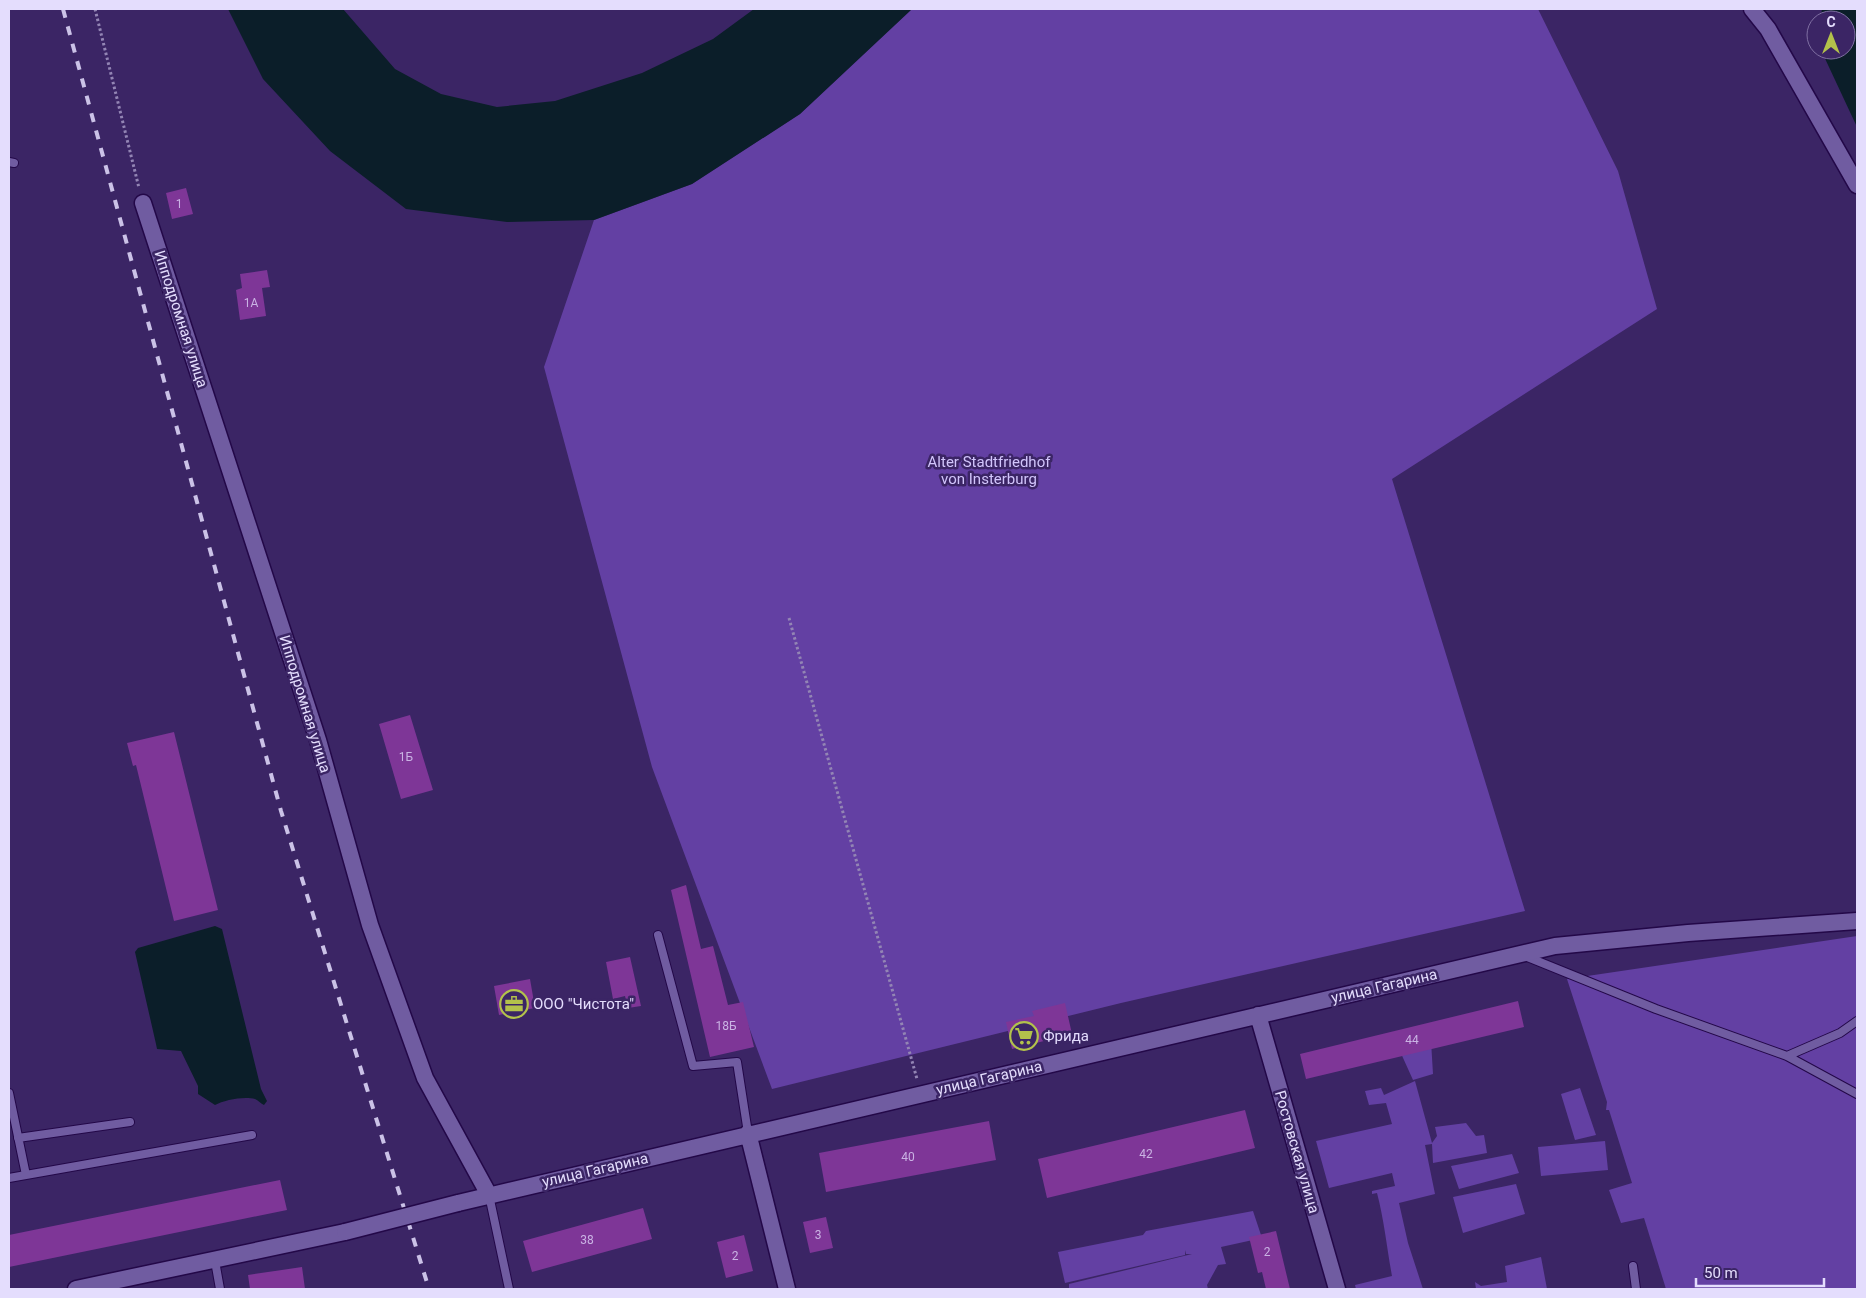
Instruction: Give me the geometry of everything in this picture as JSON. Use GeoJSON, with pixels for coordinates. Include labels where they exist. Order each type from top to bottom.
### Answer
{"type":"FeatureCollection","features":[{"type":"Feature","properties":{"kind":"street"},"geometry":{"type":"LineString","coordinates":[[1752,9],[1768,29],[1857,185]]}},
{"type":"Feature","properties":{"kind":"street","name":"Ипподромная улица"},"geometry":{"type":"LineString","coordinates":[[143,203],[318,740],[373,934],[425,1078],[489,1195]]}},
{"type":"Feature","properties":{"kind":"street","name":"улица Гагарина"},"geometry":{"type":"LineString","coordinates":[[215,1261],[345,1232],[489,1195],[748,1133],[1564,945],[1857,921]]}},
{"type":"Feature","properties":{"kind":"street","name":"Ростовская улица"},"geometry":{"type":"LineString","coordinates":[[1258,1016],[1337,1289]]}},
{"type":"Feature","properties":{"kind":"street"},"geometry":{"type":"LineString","coordinates":[[748,1133],[787,1289]]}},
{"type":"Feature","properties":{"kind":"street"},"geometry":{"type":"LineString","coordinates":[[76,1289],[215,1261]]}},
{"type":"Feature","properties":{"kind":"lane"},"geometry":{"type":"LineString","coordinates":[[658,935],[693,1066],[737,1062],[748,1133]]}},
{"type":"Feature","properties":{"kind":"lane"},"geometry":{"type":"LineString","coordinates":[[1521,954],[1656,1009],[1787,1056],[1857,1094]]}},
{"type":"Feature","properties":{"kind":"lane"},"geometry":{"type":"LineString","coordinates":[[1787,1056],[1840,1033],[1856,1023]]}},
{"type":"Feature","properties":{"kind":"lane"},"geometry":{"type":"LineString","coordinates":[[9,1093],[26,1175]]}},
{"type":"Feature","properties":{"kind":"lane"},"geometry":{"type":"LineString","coordinates":[[18,1138],[130,1122]]}},
{"type":"Feature","properties":{"kind":"lane"},"geometry":{"type":"LineString","coordinates":[[9,1178],[252,1135]]}},
{"type":"Feature","properties":{"kind":"lane"},"geometry":{"type":"LineString","coordinates":[[489,1195],[509,1289]]}},
{"type":"Feature","properties":{"kind":"lane"},"geometry":{"type":"LineString","coordinates":[[215,1261],[220,1289]]}},
{"type":"Feature","properties":{"kind":"lane"},"geometry":{"type":"LineString","coordinates":[[1633,1266],[1636,1289]]}},
{"type":"Feature","properties":{"kind":"path"},"geometry":{"type":"LineString","coordinates":[[95,9],[143,203]]}},
{"type":"Feature","properties":{"kind":"path"},"geometry":{"type":"LineString","coordinates":[[789,618],[921,1094]]}},
{"type":"Feature","properties":{"kind":"green space","name":"Alter Stadtfriedhof von Insterburg"},"geometry":{"type":"Polygon","coordinates":[[[912,9],[1538,9],[1618,171],[1657,309],[1392,479],[1525,911],[1121,1003],[772,1089],[652,767],[544,367],[594,220],[692,184],[800,114],[912,9]]]}},
{"type":"Feature","properties":{"kind":"green space"},"geometry":{"type":"Polygon","coordinates":[[[1857,936],[1857,1289],[1666,1289],[1644,1218],[1621,1223],[1609,1190],[1632,1183],[1609,1110],[1606,1110],[1607,1102],[1567,979],[1857,936]]]}},
{"type":"Feature","properties":{"kind":"green space"},"geometry":{"type":"Polygon","coordinates":[[[1431,1041],[1433,1074],[1413,1080],[1399,1049],[1431,1041]]]}},
{"type":"Feature","properties":{"kind":"green space"},"geometry":{"type":"Polygon","coordinates":[[[1415,1081],[1432,1143],[1437,1136],[1435,1127],[1466,1123],[1476,1136],[1484,1135],[1487,1153],[1433,1163],[1432,1144],[1425,1145],[1435,1194],[1399,1203],[1408,1243],[1423,1289],[1356,1289],[1355,1285],[1392,1276],[1377,1193],[1372,1194],[1372,1191],[1395,1186],[1392,1173],[1329,1188],[1316,1141],[1392,1124],[1386,1103],[1369,1105],[1365,1091],[1381,1088],[1384,1095],[1415,1081]]]}},
{"type":"Feature","properties":{"kind":"green space"},"geometry":{"type":"Polygon","coordinates":[[[1580,1088],[1596,1135],[1575,1140],[1561,1094],[1580,1088]]]}},
{"type":"Feature","properties":{"kind":"green space"},"geometry":{"type":"Polygon","coordinates":[[[1605,1141],[1608,1170],[1541,1176],[1538,1147],[1605,1141]]]}},
{"type":"Feature","properties":{"kind":"green space"},"geometry":{"type":"Polygon","coordinates":[[[1512,1154],[1519,1173],[1459,1189],[1451,1166],[1512,1154]]]}},
{"type":"Feature","properties":{"kind":"green space"},"geometry":{"type":"Polygon","coordinates":[[[1516,1184],[1525,1214],[1463,1233],[1453,1197],[1516,1184]]]}},
{"type":"Feature","properties":{"kind":"green space"},"geometry":{"type":"Polygon","coordinates":[[[1253,1211],[1262,1238],[1221,1247],[1226,1264],[1218,1265],[1207,1285],[1208,1289],[1069,1289],[1069,1284],[1192,1254],[1186,1254],[1185,1250],[1185,1255],[1065,1283],[1058,1252],[1143,1235],[1146,1231],[1253,1211]]]}},
{"type":"Feature","properties":{"kind":"green space"},"geometry":{"type":"Polygon","coordinates":[[[1541,1257],[1547,1289],[1476,1289],[1475,1282],[1481,1286],[1507,1282],[1505,1266],[1541,1257]]]}},
{"type":"Feature","properties":{"kind":"water"},"geometry":{"type":"Polygon","coordinates":[[[228,9],[343,9],[395,69],[441,94],[497,107],[555,101],[642,73],[713,39],[754,9],[912,9],[800,114],[692,184],[594,220],[507,222],[406,209],[330,151],[263,79],[228,9]]]}},
{"type":"Feature","properties":{"kind":"water"},"geometry":{"type":"Polygon","coordinates":[[[1857,9],[1857,127],[1826,60],[1856,60],[1856,10],[1822,10],[1857,9]]]}},
{"type":"Feature","properties":{"kind":"water"},"geometry":{"type":"Polygon","coordinates":[[[215,926],[222,929],[261,1089],[267,1101],[264,1105],[255,1099],[240,1098],[215,1105],[198,1094],[198,1086],[181,1051],[157,1049],[135,952],[138,948],[215,926]]]}},
{"type":"Feature","properties":{"kind":"building"},"geometry":{"type":"Polygon","coordinates":[[[186,188],[193,214],[172,219],[166,193],[186,188]]]}},
{"type":"Feature","properties":{"kind":"building"},"geometry":{"type":"Polygon","coordinates":[[[267,270],[270,287],[262,288],[266,316],[240,320],[236,290],[242,288],[240,274],[267,270]]]}},
{"type":"Feature","properties":{"kind":"building"},"geometry":{"type":"Polygon","coordinates":[[[410,715],[433,790],[401,799],[379,724],[410,715]]]}},
{"type":"Feature","properties":{"kind":"building"},"geometry":{"type":"Polygon","coordinates":[[[174,732],[218,910],[174,921],[136,765],[133,766],[127,743],[174,732]]]}},
{"type":"Feature","properties":{"kind":"building"},"geometry":{"type":"Polygon","coordinates":[[[686,885],[701,949],[713,946],[728,1005],[743,1002],[754,1047],[710,1057],[671,890],[686,885]]]}},
{"type":"Feature","properties":{"kind":"building"},"geometry":{"type":"Polygon","coordinates":[[[630,957],[641,1006],[628,1008],[625,996],[613,999],[606,962],[630,957]]]}},
{"type":"Feature","properties":{"kind":"building"},"geometry":{"type":"Polygon","coordinates":[[[530,979],[535,1008],[499,1015],[494,986],[530,979]]]}},
{"type":"Feature","properties":{"kind":"building"},"geometry":{"type":"Polygon","coordinates":[[[1518,1001],[1524,1027],[1306,1079],[1300,1054],[1518,1001]]]}},
{"type":"Feature","properties":{"kind":"building"},"geometry":{"type":"Polygon","coordinates":[[[1065,1003],[1072,1034],[1012,1049],[1006,1022],[1034,1016],[1032,1011],[1065,1003]]]}},
{"type":"Feature","properties":{"kind":"building"},"geometry":{"type":"Polygon","coordinates":[[[1245,1110],[1255,1148],[1047,1198],[1038,1159],[1245,1110]]]}},
{"type":"Feature","properties":{"kind":"building"},"geometry":{"type":"Polygon","coordinates":[[[989,1121],[996,1160],[826,1192],[819,1153],[989,1121]]]}},
{"type":"Feature","properties":{"kind":"building"},"geometry":{"type":"Polygon","coordinates":[[[280,1180],[287,1210],[9,1267],[9,1235],[280,1180]]]}},
{"type":"Feature","properties":{"kind":"building"},"geometry":{"type":"Polygon","coordinates":[[[643,1208],[652,1239],[532,1272],[523,1241],[643,1208]]]}},
{"type":"Feature","properties":{"kind":"building"},"geometry":{"type":"Polygon","coordinates":[[[826,1217],[833,1248],[810,1253],[803,1222],[826,1217]]]}},
{"type":"Feature","properties":{"kind":"building"},"geometry":{"type":"Polygon","coordinates":[[[1276,1231],[1290,1289],[1266,1289],[1262,1272],[1258,1273],[1249,1237],[1276,1231]]]}},
{"type":"Feature","properties":{"kind":"building"},"geometry":{"type":"Polygon","coordinates":[[[744,1235],[753,1271],[726,1278],[717,1242],[744,1235]]]}},
{"type":"Feature","properties":{"kind":"building"},"geometry":{"type":"Polygon","coordinates":[[[302,1267],[305,1289],[250,1289],[248,1275],[302,1267]]]}},
{"type":"Feature","properties":{"kind":"railway"},"geometry":{"type":"LineString","coordinates":[[63,9],[281,811],[429,1289]]}},
{"type":"Feature","properties":{"kind":"place","name":"ООО \"Чистота\""},"geometry":{"type":"Point","coordinates":[514,1004]}},
{"type":"Feature","properties":{"kind":"place","name":"Фрида"},"geometry":{"type":"Point","coordinates":[1024,1036]}}]}
